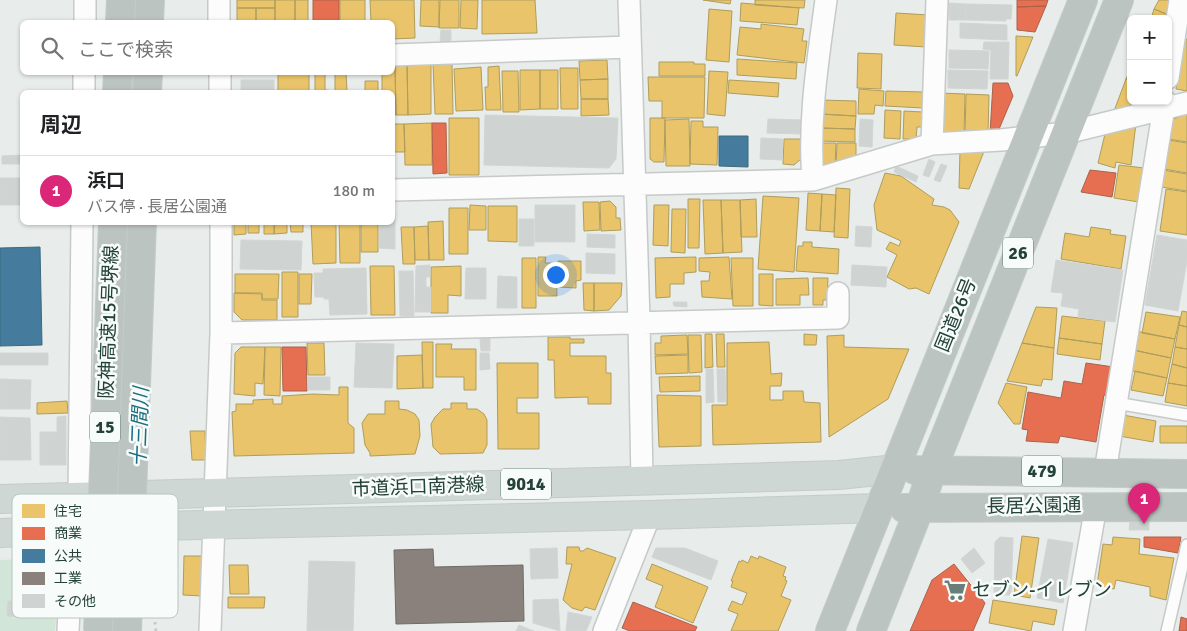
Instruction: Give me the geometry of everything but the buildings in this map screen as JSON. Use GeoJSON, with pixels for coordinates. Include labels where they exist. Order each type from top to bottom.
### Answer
{"type":"FeatureCollection","features":[{"type":"Feature","properties":{"kind":"highway"},"geometry":{"type":"LineString","coordinates":[[120,20],[121,0]]}},
{"type":"Feature","properties":{"kind":"highway"},"geometry":{"type":"LineString","coordinates":[[149,20],[150,0]]}},
{"type":"Feature","properties":{"kind":"highway","name":"国道26号"},"geometry":{"type":"LineString","coordinates":[[830,631],[1083,0]]}},
{"type":"Feature","properties":{"kind":"highway","name":"国道26号"},"geometry":{"type":"LineString","coordinates":[[871,631],[920,508],[932,470],[1119,0]]}},
{"type":"Feature","properties":{"kind":"highway"},"geometry":{"type":"LineString","coordinates":[[117,90],[118,75]]}},
{"type":"Feature","properties":{"kind":"highway"},"geometry":{"type":"LineString","coordinates":[[147,90],[148,75]]}},
{"type":"Feature","properties":{"kind":"highway","name":"阪神高速15号堺線"},"geometry":{"type":"LineString","coordinates":[[103,494],[113,225]]}},
{"type":"Feature","properties":{"kind":"highway","name":"阪神高速15号堺線"},"geometry":{"type":"LineString","coordinates":[[132,494],[142,225]]}},
{"type":"Feature","properties":{"kind":"highway","name":"長居公園通"},"geometry":{"type":"LineString","coordinates":[[896,469],[1187,474]]}},
{"type":"Feature","properties":{"kind":"highway","name":"長居公園通"},"geometry":{"type":"LineString","coordinates":[[880,508],[1187,506]]}},
{"type":"Feature","properties":{"kind":"highway","name":"阪神高速15号堺線"},"geometry":{"type":"LineString","coordinates":[[98,618],[98,631]]}},
{"type":"Feature","properties":{"kind":"highway","name":"阪神高速15号堺線"},"geometry":{"type":"LineString","coordinates":[[127,618],[127,631]]}},
{"type":"Feature","properties":{"kind":"main road","name":"市道浜口南港線"},"geometry":{"type":"LineString","coordinates":[[156,494],[216,494],[839,475],[896,469]]}},
{"type":"Feature","properties":{"kind":"main road","name":"市道浜口南港線"},"geometry":{"type":"LineString","coordinates":[[178,526],[880,508]]}},
{"type":"Feature","properties":{"kind":"street"},"geometry":{"type":"LineString","coordinates":[[85,0],[85,20]]}},
{"type":"Feature","properties":{"kind":"street"},"geometry":{"type":"LineString","coordinates":[[219,0],[219,20]]}},
{"type":"Feature","properties":{"kind":"street"},"geometry":{"type":"LineString","coordinates":[[629,0],[642,480]]}},
{"type":"Feature","properties":{"kind":"street"},"geometry":{"type":"LineString","coordinates":[[813,180],[811,154],[815,79],[826,0]]}},
{"type":"Feature","properties":{"kind":"street"},"geometry":{"type":"LineString","coordinates":[[932,144],[937,0]]}},
{"type":"Feature","properties":{"kind":"street"},"geometry":{"type":"LineString","coordinates":[[1171,60],[1182,3]]}},
{"type":"Feature","properties":{"kind":"street"},"geometry":{"type":"LineString","coordinates":[[395,55],[630,47]]}},
{"type":"Feature","properties":{"kind":"street"},"geometry":{"type":"LineString","coordinates":[[84,75],[84,90]]}},
{"type":"Feature","properties":{"kind":"street"},"geometry":{"type":"LineString","coordinates":[[220,75],[220,90]]}},
{"type":"Feature","properties":{"kind":"street"},"geometry":{"type":"LineString","coordinates":[[1172,104],[1187,103]]}},
{"type":"Feature","properties":{"kind":"street"},"geometry":{"type":"LineString","coordinates":[[395,190],[813,180],[932,144],[1066,133],[1164,105],[1105,472]]}},
{"type":"Feature","properties":{"kind":"street"},"geometry":{"type":"LineString","coordinates":[[79,494],[82,225]]}},
{"type":"Feature","properties":{"kind":"street"},"geometry":{"type":"LineString","coordinates":[[210,631],[221,333],[221,225]]}},
{"type":"Feature","properties":{"kind":"street"},"geometry":{"type":"LineString","coordinates":[[221,333],[639,321],[838,318],[838,293]]}},
{"type":"Feature","properties":{"kind":"street"},"geometry":{"type":"LineString","coordinates":[[1074,631],[1096,506]]}},
{"type":"Feature","properties":{"kind":"street"},"geometry":{"type":"LineString","coordinates":[[604,631],[650,515]]}},
{"type":"Feature","properties":{"kind":"street"},"geometry":{"type":"LineString","coordinates":[[68,631],[69,618]]}},
{"type":"Feature","properties":{"kind":"lane"},"geometry":{"type":"LineString","coordinates":[[1116,403],[1187,415]]}},
{"type":"Feature","properties":{"kind":"lane"},"geometry":{"type":"LineString","coordinates":[[1167,631],[1187,545]]}},
{"type":"Feature","properties":{"kind":"green space"},"geometry":{"type":"Polygon","coordinates":[[[0,560],[12,560],[12,618],[56,618],[55,631],[0,631],[0,560]]]}},
{"type":"Feature","properties":{"kind":"place","name":"浜口"},"geometry":{"type":"Point","coordinates":[1144,524]}},
{"type":"Feature","properties":{"kind":"place","name":"セブン-イレブン"},"geometry":{"type":"Point","coordinates":[955,590]}},
{"type":"Feature","properties":{"kind":"water label","name":"十三間川"},"geometry":{"type":"Point","coordinates":[140,427]}}]}
